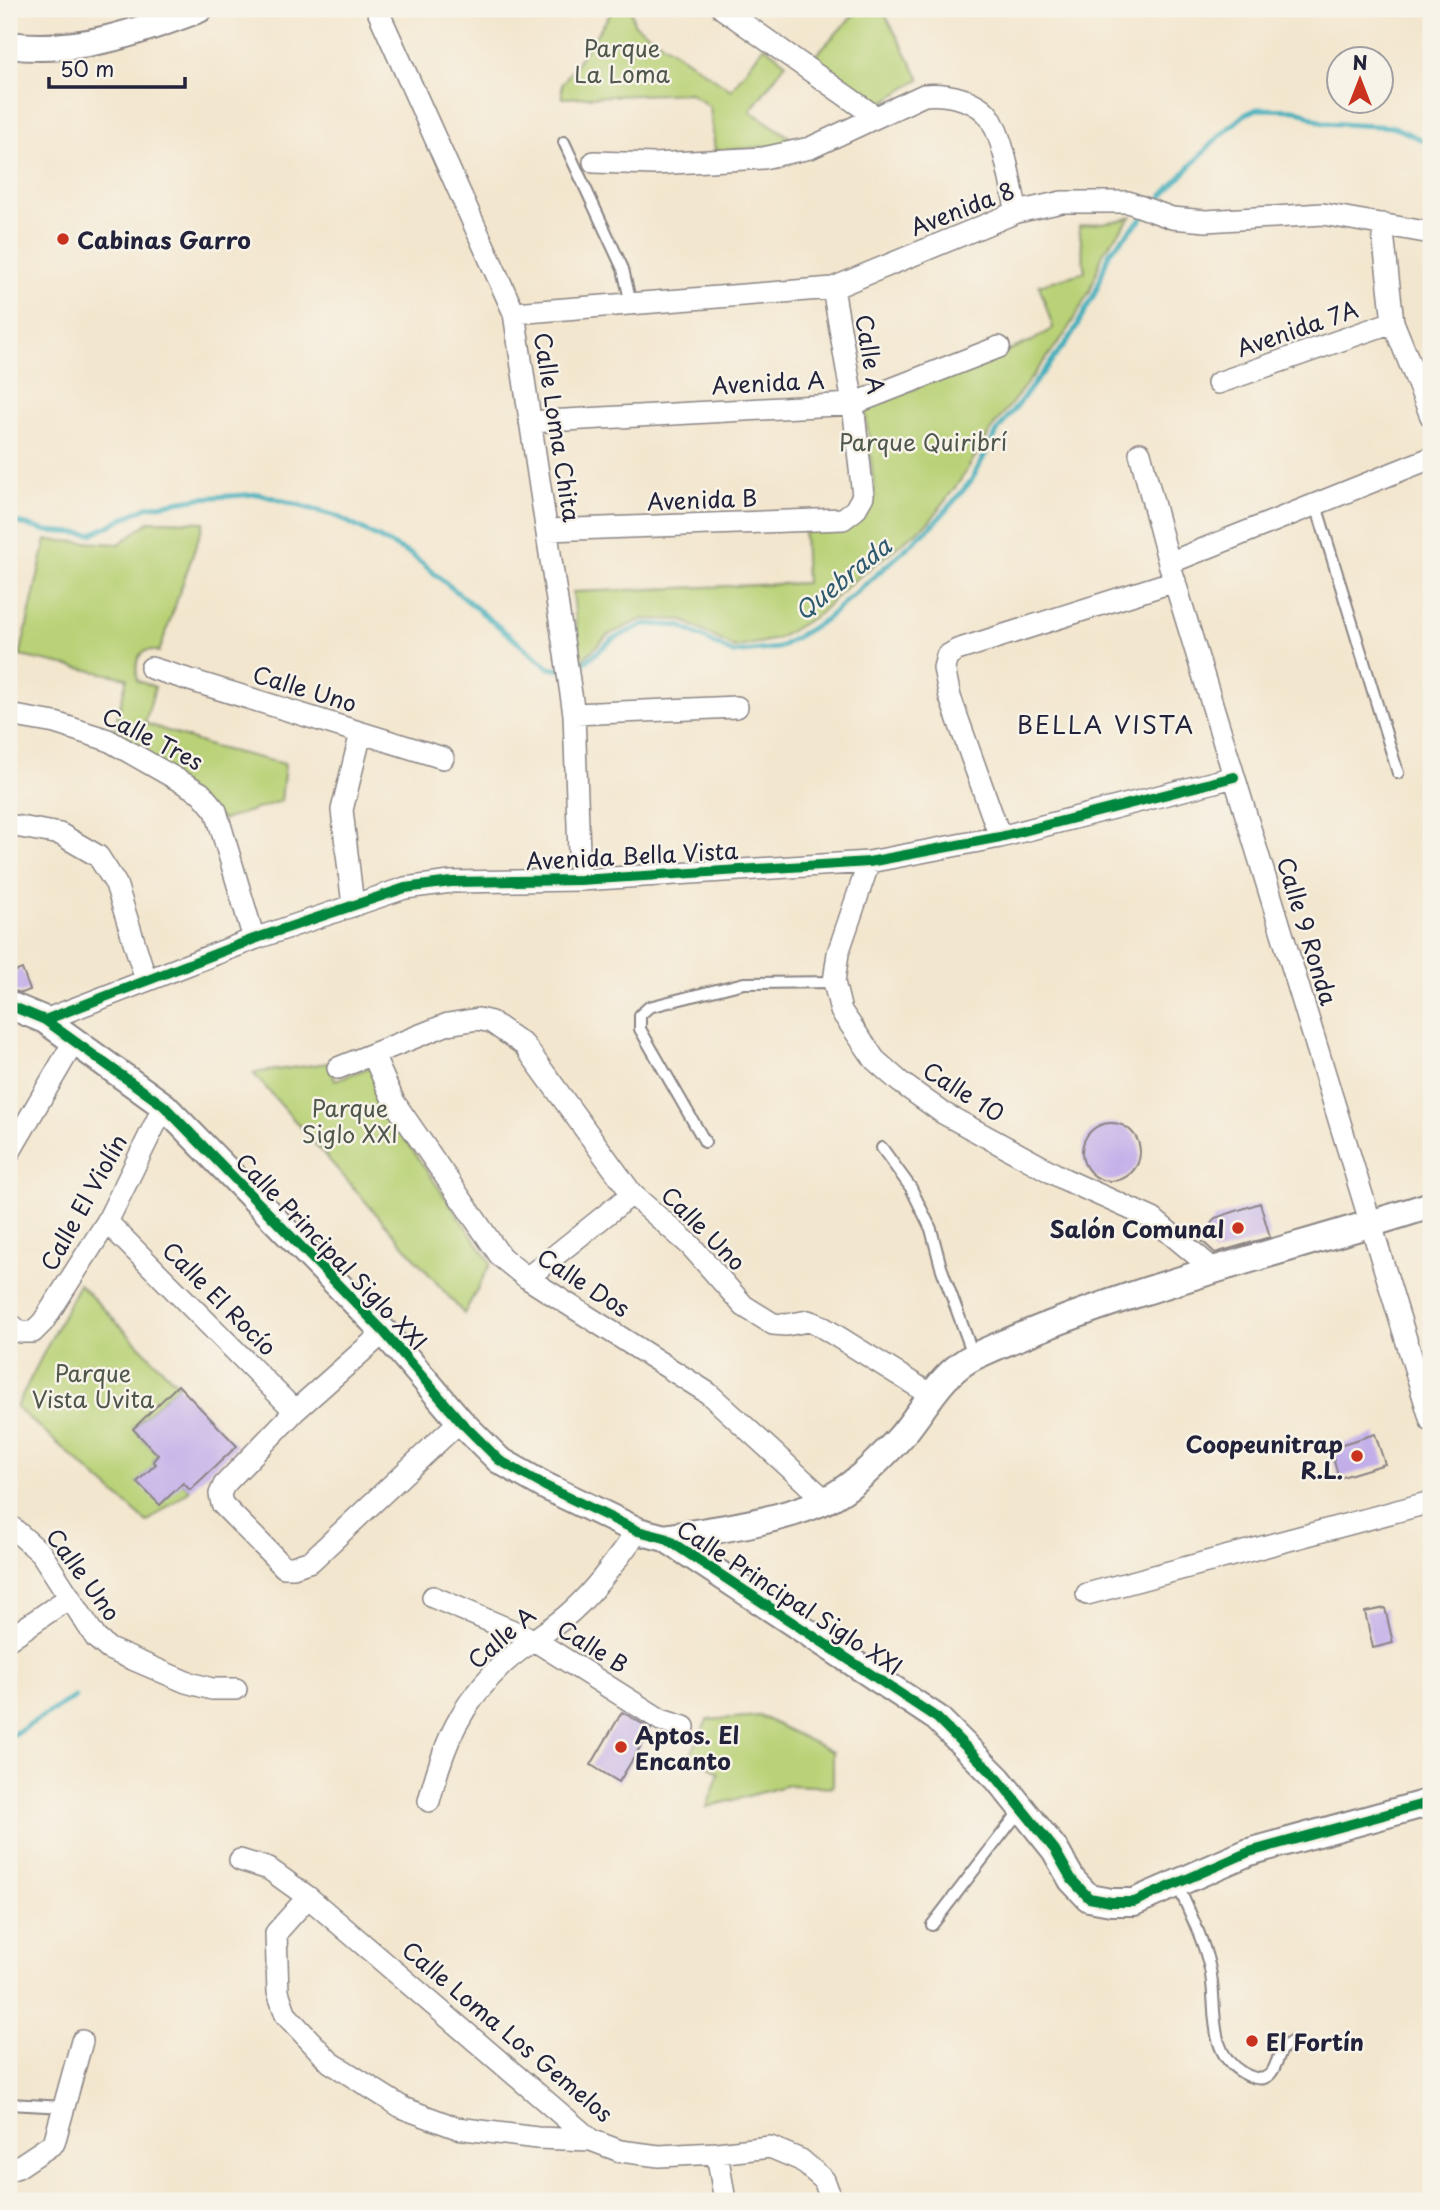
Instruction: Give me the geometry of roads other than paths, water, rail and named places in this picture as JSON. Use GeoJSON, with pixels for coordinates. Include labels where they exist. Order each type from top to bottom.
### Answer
{"type":"FeatureCollection","features":[{"type":"Feature","properties":{"kind":"street"},"geometry":{"type":"LineString","coordinates":[[9,45],[39,49],[86,45],[157,25],[199,9]]}},
{"type":"Feature","properties":{"kind":"street","name":"Calle Loma Chita"},"geometry":{"type":"LineString","coordinates":[[377,9],[514,313],[574,714],[580,880]]}},
{"type":"Feature","properties":{"kind":"street"},"geometry":{"type":"LineString","coordinates":[[723,9],[876,117]]}},
{"type":"Feature","properties":{"kind":"street"},"geometry":{"type":"LineString","coordinates":[[594,162],[654,164],[763,158],[810,148],[924,95],[944,93],[974,104],[992,119],[1017,212]]}},
{"type":"Feature","properties":{"kind":"street","name":"Avenida 8"},"geometry":{"type":"LineString","coordinates":[[514,313],[833,288],[1017,212],[1062,202],[1128,202],[1172,218],[1206,221],[1323,214],[1431,233]]}},
{"type":"Feature","properties":{"kind":"street"},"geometry":{"type":"LineString","coordinates":[[1382,224],[1394,322],[1431,416]]}},
{"type":"Feature","properties":{"kind":"street","name":"Calle A"},"geometry":{"type":"LineString","coordinates":[[833,288],[852,404],[863,496],[855,510]]}},
{"type":"Feature","properties":{"kind":"street","name":"Avenida 7A"},"geometry":{"type":"LineString","coordinates":[[1218,383],[1394,322]]}},
{"type":"Feature","properties":{"kind":"street","name":"Avenida A"},"geometry":{"type":"LineString","coordinates":[[530,422],[852,404],[999,346]]}},
{"type":"Feature","properties":{"kind":"street","name":"Calle 9 Ronda"},"geometry":{"type":"LineString","coordinates":[[1140,453],[1172,572],[1431,1421]]}},
{"type":"Feature","properties":{"kind":"street"},"geometry":{"type":"LineString","coordinates":[[1000,837],[950,697],[944,668],[947,656],[957,650],[1172,572],[1316,505],[1431,458]]}},
{"type":"Feature","properties":{"kind":"street","name":"Avenida B"},"geometry":{"type":"LineString","coordinates":[[548,530],[843,519],[855,510]]}},
{"type":"Feature","properties":{"kind":"street","name":"Calle Uno"},"geometry":{"type":"LineString","coordinates":[[151,668],[443,758]]}},
{"type":"Feature","properties":{"kind":"street"},"geometry":{"type":"LineString","coordinates":[[574,714],[737,707]]}},
{"type":"Feature","properties":{"kind":"street","name":"Calle Tres"},"geometry":{"type":"LineString","coordinates":[[9,715],[55,723],[108,740],[201,793],[216,811],[254,939]]}},
{"type":"Feature","properties":{"kind":"street"},"geometry":{"type":"LineString","coordinates":[[353,905],[342,810],[361,733]]}},
{"type":"Feature","properties":{"kind":"street","name":"Avenida Bella Vista"},"geometry":{"type":"LineString","coordinates":[[45,1020],[254,939],[405,888],[451,882],[580,880],[869,862],[1000,837],[1234,777]]}},
{"type":"Feature","properties":{"kind":"street"},"geometry":{"type":"LineString","coordinates":[[9,825],[60,834],[98,856],[116,884],[146,980]]}},
{"type":"Feature","properties":{"kind":"street","name":"Calle 10"},"geometry":{"type":"LineString","coordinates":[[869,862],[838,953],[834,982],[841,1011],[875,1060],[943,1113],[1064,1179],[1153,1219],[1213,1269]]}},
{"type":"Feature","properties":{"kind":"street","name":"Calle Principal Siglo XXI"},"geometry":{"type":"LineString","coordinates":[[9,1005],[45,1020],[164,1106],[384,1332],[460,1422],[499,1460],[545,1486],[638,1531],[664,1538],[937,1718],[998,1779],[1055,1850],[1072,1880],[1089,1898],[1134,1902],[1249,1852],[1431,1802]]}},
{"type":"Feature","properties":{"kind":"street","name":"Calle Uno"},"geometry":{"type":"LineString","coordinates":[[373,1055],[448,1024],[478,1019],[491,1022],[524,1045],[632,1194],[690,1245],[744,1306],[773,1324],[786,1325],[808,1321],[819,1325],[933,1396]]}},
{"type":"Feature","properties":{"kind":"street"},"geometry":{"type":"LineString","coordinates":[[9,1153],[75,1040]]}},
{"type":"Feature","properties":{"kind":"street"},"geometry":{"type":"LineString","coordinates":[[338,1068],[373,1055]]}},
{"type":"Feature","properties":{"kind":"street","name":"Calle Dos"},"geometry":{"type":"LineString","coordinates":[[373,1055],[394,1102],[501,1257],[527,1278],[708,1392],[825,1500]]}},
{"type":"Feature","properties":{"kind":"street","name":"Calle El Violín"},"geometry":{"type":"LineString","coordinates":[[9,1323],[20,1332],[33,1332],[43,1322],[107,1222],[164,1106]]}},
{"type":"Feature","properties":{"kind":"street"},"geometry":{"type":"LineString","coordinates":[[527,1278],[632,1194]]}},
{"type":"Feature","properties":{"kind":"street"},"geometry":{"type":"LineString","coordinates":[[664,1538],[758,1522],[825,1500],[860,1476],[897,1441],[953,1368],[974,1357],[1066,1320],[1213,1269],[1431,1205]]}},
{"type":"Feature","properties":{"kind":"street","name":"Calle El Rocío"},"geometry":{"type":"LineString","coordinates":[[107,1222],[295,1411]]}},
{"type":"Feature","properties":{"kind":"street"},"geometry":{"type":"LineString","coordinates":[[384,1332],[295,1411],[224,1485],[220,1494],[222,1504],[284,1567],[311,1561],[460,1422]]}},
{"type":"Feature","properties":{"kind":"street"},"geometry":{"type":"LineString","coordinates":[[1087,1594],[1431,1502]]}},
{"type":"Feature","properties":{"kind":"street","name":"Calle Uno"},"geometry":{"type":"LineString","coordinates":[[9,1525],[41,1553],[96,1638],[109,1649],[186,1682],[212,1689],[236,1689]]}},
{"type":"Feature","properties":{"kind":"street","name":"Calle A"},"geometry":{"type":"LineString","coordinates":[[429,1801],[440,1756],[450,1733],[472,1699],[496,1672],[566,1616],[597,1586],[638,1531]]}},
{"type":"Feature","properties":{"kind":"street"},"geometry":{"type":"LineString","coordinates":[[9,1639],[70,1597]]}},
{"type":"Feature","properties":{"kind":"street","name":"Calle B"},"geometry":{"type":"LineString","coordinates":[[433,1597],[534,1640],[661,1720],[684,1727]]}},
{"type":"Feature","properties":{"kind":"street","name":"Calle Loma Los Gemelos"},"geometry":{"type":"LineString","coordinates":[[240,1860],[269,1869],[308,1897],[590,2140],[620,2151],[659,2156],[770,2147],[801,2160],[824,2180],[832,2201]]}},
{"type":"Feature","properties":{"kind":"street"},"geometry":{"type":"LineString","coordinates":[[308,1897],[276,1933],[278,1992],[286,2015],[330,2062],[403,2108],[457,2128],[537,2138],[590,2140]]}},
{"type":"Feature","properties":{"kind":"street"},"geometry":{"type":"LineString","coordinates":[[9,2170],[54,2143],[82,2041]]}},
{"type":"Feature","properties":{"kind":"street"},"geometry":{"type":"LineString","coordinates":[[717,2153],[725,2201]]}},
{"type":"Feature","properties":{"kind":"lane"},"geometry":{"type":"LineString","coordinates":[[564,142],[623,270],[631,303]]}},
{"type":"Feature","properties":{"kind":"lane"},"geometry":{"type":"LineString","coordinates":[[1316,505],[1398,773]]}},
{"type":"Feature","properties":{"kind":"lane"},"geometry":{"type":"LineString","coordinates":[[705,1142],[640,1029],[640,1015],[649,1007],[744,983],[834,982]]}},
{"type":"Feature","properties":{"kind":"lane"},"geometry":{"type":"LineString","coordinates":[[882,1148],[911,1188],[931,1228],[941,1267],[974,1357]]}},
{"type":"Feature","properties":{"kind":"lane"},"geometry":{"type":"LineString","coordinates":[[932,1925],[1022,1808]]}},
{"type":"Feature","properties":{"kind":"lane"},"geometry":{"type":"LineString","coordinates":[[1177,1884],[1202,1938],[1211,1968],[1215,2029],[1224,2057],[1245,2074],[1264,2078],[1273,2071],[1283,2048],[1293,2041]]}},
{"type":"Feature","properties":{"kind":"lane"},"geometry":{"type":"LineString","coordinates":[[9,2104],[65,2107]]}},
{"type":"Feature","properties":{"kind":"waterway","name":"Quebrada"},"geometry":{"type":"LineString","coordinates":[[1153,206],[1214,141],[1244,115],[1257,109],[1297,110],[1323,123],[1394,127],[1431,144]]}},
{"type":"Feature","properties":{"kind":"waterway","name":"Quebrada"},"geometry":{"type":"LineString","coordinates":[[573,669],[578,668],[613,639],[645,624],[680,626],[733,653],[778,648],[825,620],[935,523],[971,481],[998,430],[1072,335],[1096,291],[1109,253],[1146,214]]}},
{"type":"Feature","properties":{"kind":"waterway","name":"Quebrada"},"geometry":{"type":"LineString","coordinates":[[9,520],[47,531],[92,534],[147,507],[200,498],[259,494],[336,516],[412,555],[549,668],[563,670]]}},
{"type":"Feature","properties":{"kind":"waterway"},"geometry":{"type":"LineString","coordinates":[[9,1737],[75,1697]]}},
{"type":"Feature","properties":{"kind":"place","name":"Cabinas Garro"},"geometry":{"type":"Point","coordinates":[63,239]}},
{"type":"Feature","properties":{"kind":"place","name":"Salón Comunal"},"geometry":{"type":"Point","coordinates":[1238,1228]}},
{"type":"Feature","properties":{"kind":"place","name":"Coopeunitrap R.L."},"geometry":{"type":"Point","coordinates":[1357,1456]}},
{"type":"Feature","properties":{"kind":"place","name":"Aptos. El Encanto"},"geometry":{"type":"Point","coordinates":[621,1747]}},
{"type":"Feature","properties":{"kind":"place","name":"El Fortín"},"geometry":{"type":"Point","coordinates":[1252,2041]}},
{"type":"Feature","properties":{"kind":"district","name":"BELLA VISTA"},"geometry":{"type":"Point","coordinates":[1106,724]}},
{"type":"Feature","properties":{"kind":"park label","name":"Parque La Loma"},"geometry":{"type":"Point","coordinates":[622,60]}},
{"type":"Feature","properties":{"kind":"park label","name":"Parque Quiribrí"},"geometry":{"type":"Point","coordinates":[923,441]}},
{"type":"Feature","properties":{"kind":"park label","name":"Parque Siglo XXI"},"geometry":{"type":"Point","coordinates":[350,1120]}},
{"type":"Feature","properties":{"kind":"park label","name":"Parque Vista Uvita"},"geometry":{"type":"Point","coordinates":[93,1385]}}]}
